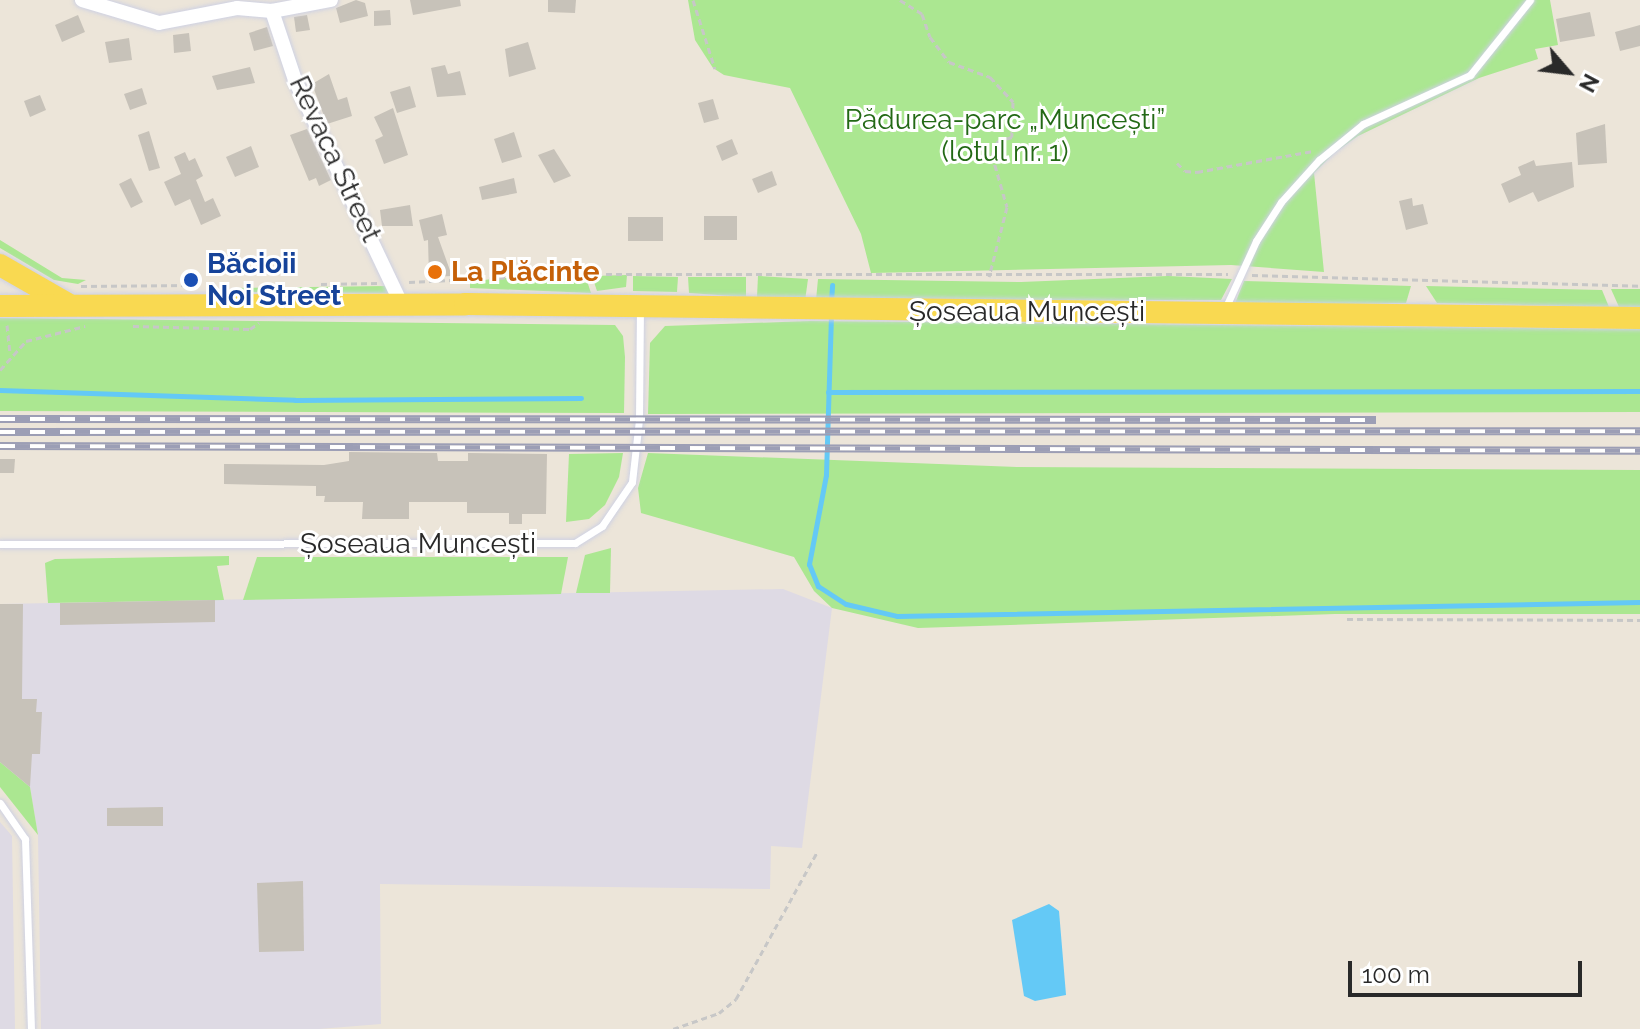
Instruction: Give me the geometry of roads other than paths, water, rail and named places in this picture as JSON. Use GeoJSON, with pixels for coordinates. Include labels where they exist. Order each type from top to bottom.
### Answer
{"type":"FeatureCollection","features":[{"type":"Feature","properties":{"kind":"main road"},"geometry":{"type":"LineString","coordinates":[[0,265],[75,297]]}},
{"type":"Feature","properties":{"kind":"main road","name":"Șoseaua Muncești"},"geometry":{"type":"LineString","coordinates":[[2,306],[75,297],[845,312],[1640,318]]}},
{"type":"Feature","properties":{"kind":"street"},"geometry":{"type":"LineString","coordinates":[[82,0],[159,23],[237,8],[272,11],[331,0]]}},
{"type":"Feature","properties":{"kind":"street","name":"Revaca Street"},"geometry":{"type":"LineString","coordinates":[[272,11],[295,80],[402,305]]}},
{"type":"Feature","properties":{"kind":"lane"},"geometry":{"type":"LineString","coordinates":[[1223,313],[1281,202],[1324,156],[1363,124],[1470,75],[1530,0]]}},
{"type":"Feature","properties":{"kind":"lane","name":"Șoseaua Muncești"},"geometry":{"type":"LineString","coordinates":[[0,544],[575,543],[602,526],[632,482],[639,420],[640,308]]}},
{"type":"Feature","properties":{"kind":"lane"},"geometry":{"type":"LineString","coordinates":[[0,803],[25,839],[31,1029]]}},
{"type":"Feature","properties":{"kind":"water"},"geometry":{"type":"Polygon","coordinates":[[[1049,904],[1059,911],[1066,995],[1035,1001],[1024,996],[1012,920],[1049,904]]]}},
{"type":"Feature","properties":{"kind":"waterway"},"geometry":{"type":"LineString","coordinates":[[831,301],[832,285]]}},
{"type":"Feature","properties":{"kind":"waterway"},"geometry":{"type":"LineString","coordinates":[[831,315],[826,475],[809,564],[818,586],[846,604],[897,616],[1640,602]]}},
{"type":"Feature","properties":{"kind":"waterway"},"geometry":{"type":"LineString","coordinates":[[0,390],[295,400],[581,398]]}},
{"type":"Feature","properties":{"kind":"waterway"},"geometry":{"type":"LineString","coordinates":[[828,392],[1640,391]]}},
{"type":"Feature","properties":{"kind":"railway"},"geometry":{"type":"LineString","coordinates":[[0,419],[1376,420]]}},
{"type":"Feature","properties":{"kind":"railway"},"geometry":{"type":"LineString","coordinates":[[0,432],[1640,431]]}},
{"type":"Feature","properties":{"kind":"railway"},"geometry":{"type":"LineString","coordinates":[[0,446],[1640,451]]}},
{"type":"Feature","properties":{"kind":"place","name":"La Plăcinte"},"geometry":{"type":"Point","coordinates":[435,272]}},
{"type":"Feature","properties":{"kind":"place","name":"Băcioii Noi Street"},"geometry":{"type":"Point","coordinates":[191,280]}},
{"type":"Feature","properties":{"kind":"park label","name":"Pădurea-parc „Muncești” (lotul nr. 1)"},"geometry":{"type":"Point","coordinates":[1005,136]}}]}
